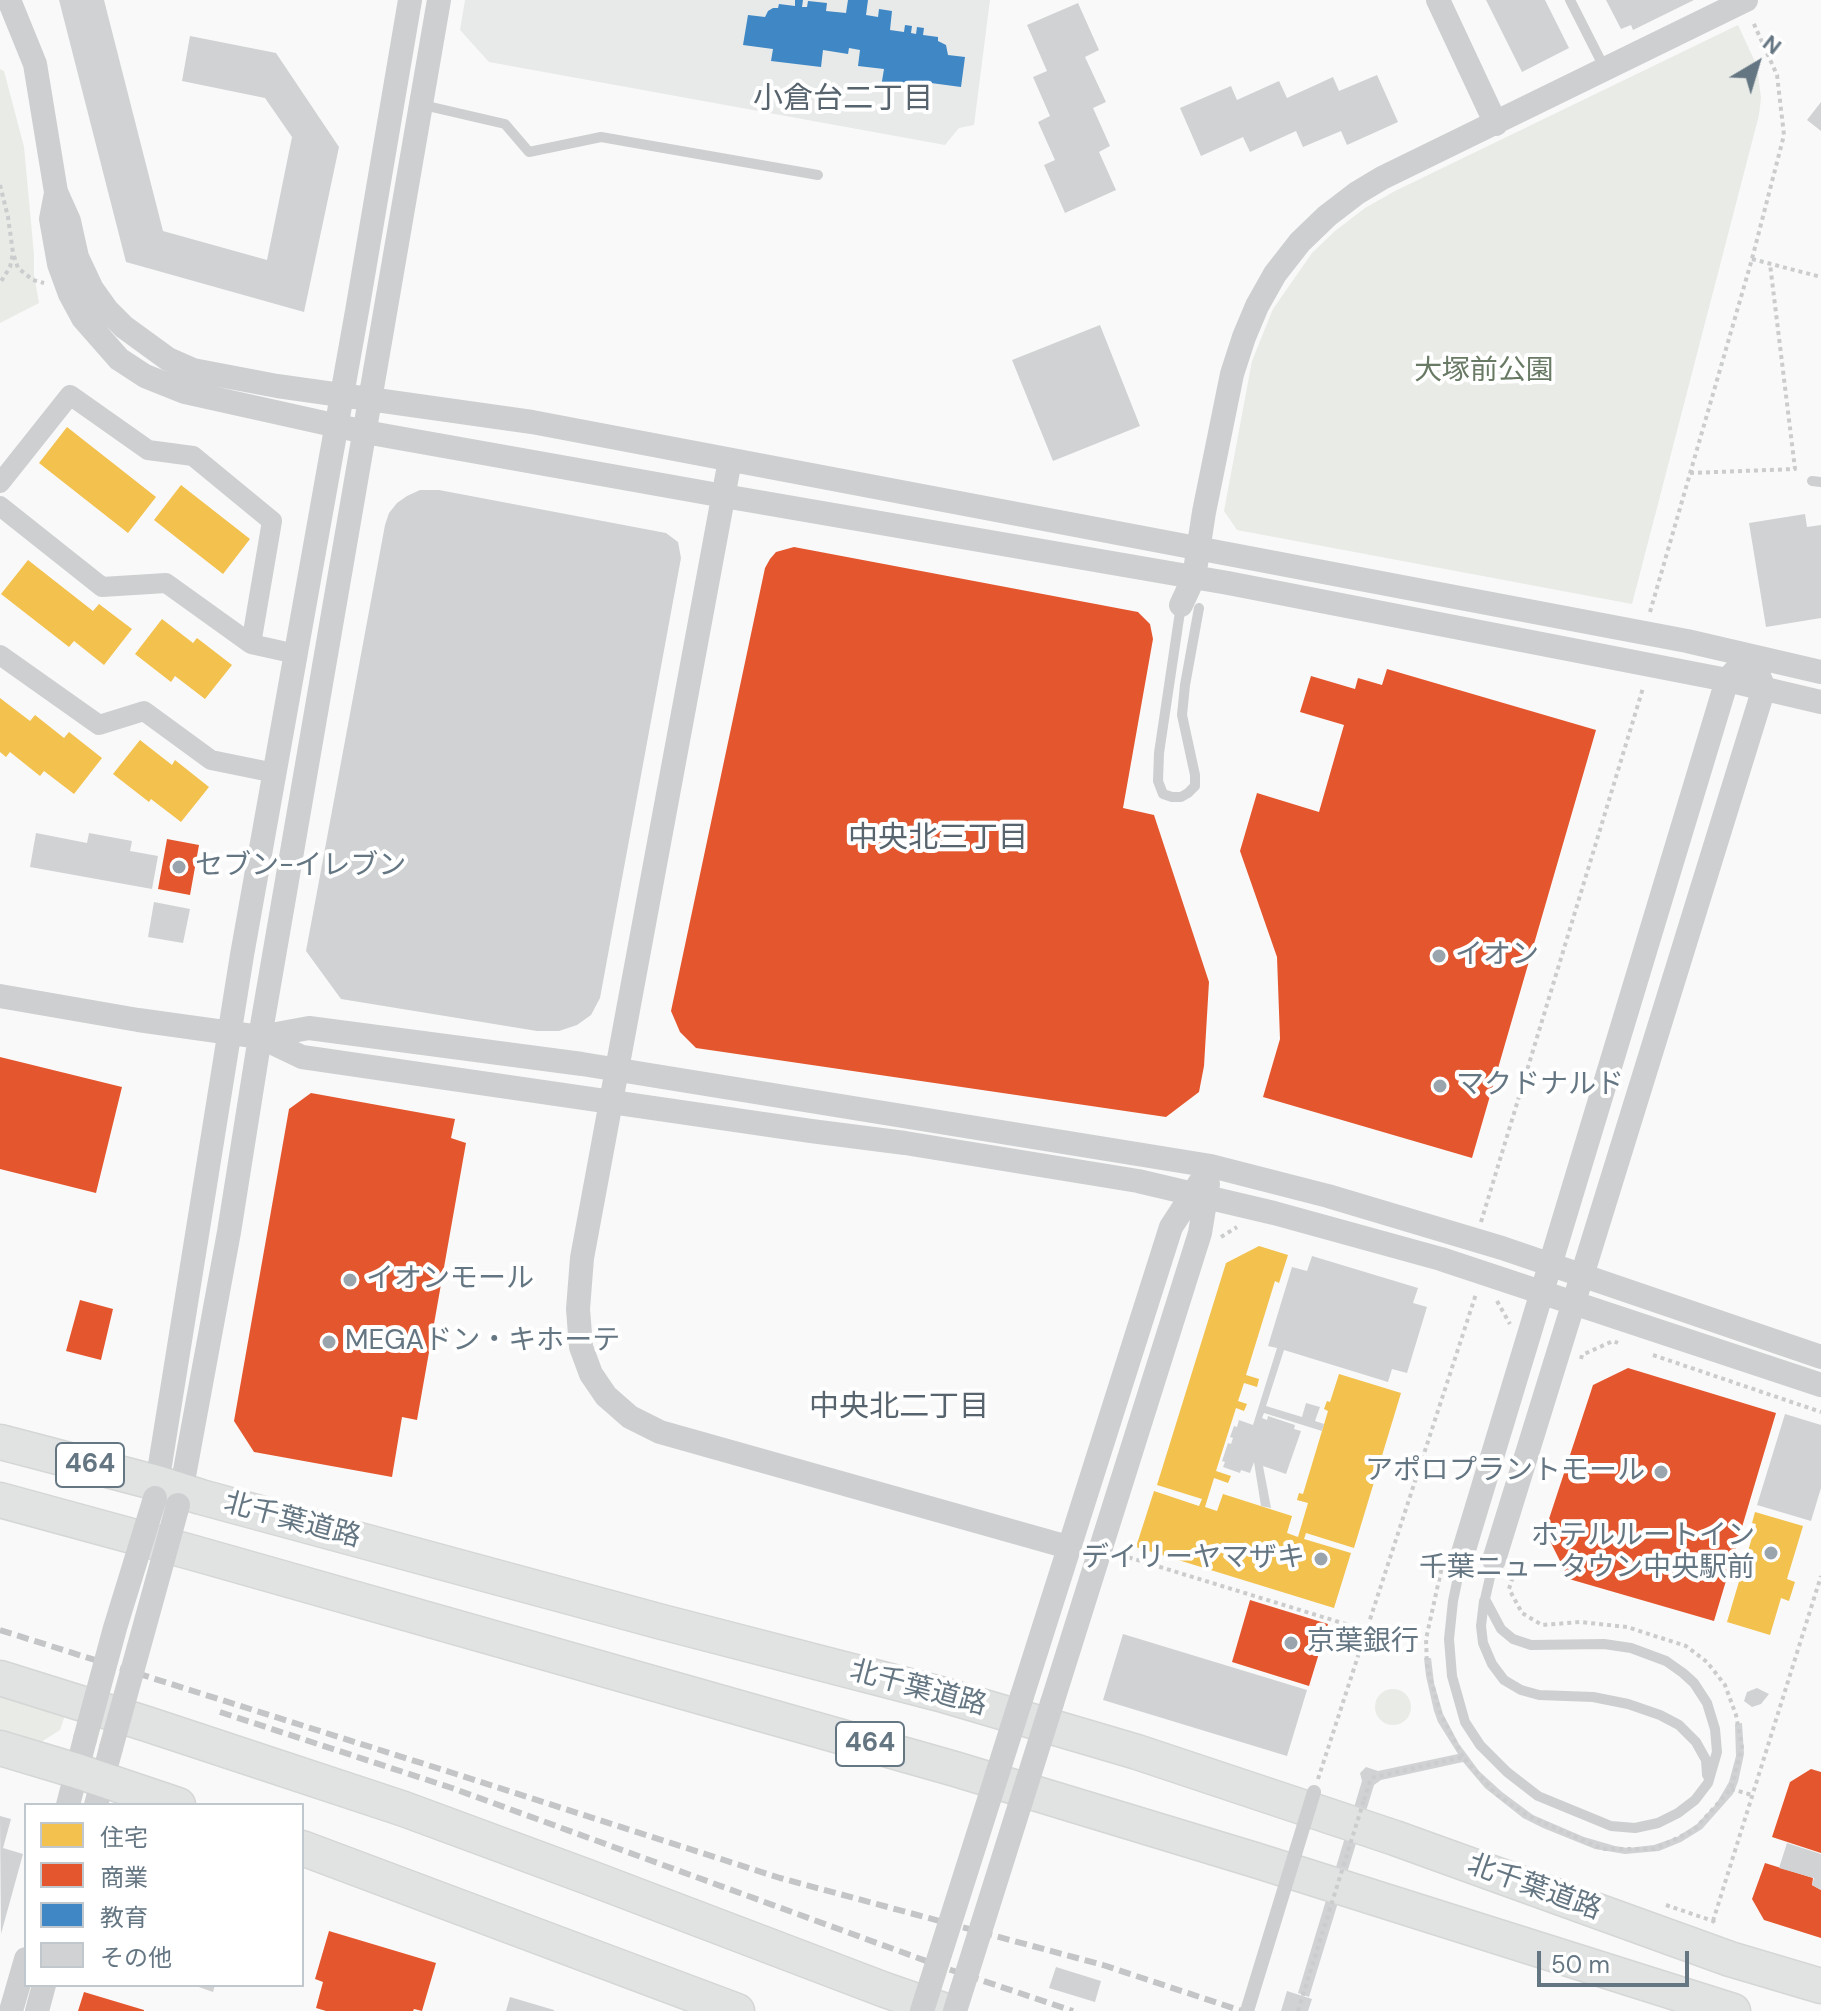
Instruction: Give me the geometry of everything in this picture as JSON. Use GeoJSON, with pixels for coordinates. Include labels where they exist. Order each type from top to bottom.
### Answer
{"type":"FeatureCollection","features":[{"type":"Feature","properties":{"kind":"highway","name":"北千葉道路"},"geometry":{"type":"LineString","coordinates":[[0,1442],[168,1494],[940,1694],[1137,1752],[1395,1838],[1730,1959],[1821,1986]]}},
{"type":"Feature","properties":{"kind":"highway","name":"北千葉道路"},"geometry":{"type":"LineString","coordinates":[[0,1500],[970,1773],[1733,2011]]}},
{"type":"Feature","properties":{"kind":"highway"},"geometry":{"type":"LineString","coordinates":[[0,1678],[404,1809],[946,2011]]}},
{"type":"Feature","properties":{"kind":"highway"},"geometry":{"type":"LineString","coordinates":[[0,1748],[94,1768],[173,1803]]}},
{"type":"Feature","properties":{"kind":"highway"},"geometry":{"type":"LineString","coordinates":[[304,1849],[737,2011]]}},
{"type":"Feature","properties":{"kind":"street"},"geometry":{"type":"LineString","coordinates":[[9,0],[35,64],[56,192],[69,221],[77,257],[92,289],[124,327],[168,359],[193,370],[277,386],[532,422],[1687,641],[1821,672]]}},
{"type":"Feature","properties":{"kind":"street"},"geometry":{"type":"LineString","coordinates":[[168,1494],[230,1033],[410,0]]}},
{"type":"Feature","properties":{"kind":"street"},"geometry":{"type":"LineString","coordinates":[[69,1803],[94,1768],[115,1628],[168,1494],[229,1232],[439,0]]}},
{"type":"Feature","properties":{"kind":"street"},"geometry":{"type":"LineString","coordinates":[[1438,0],[1496,124]]}},
{"type":"Feature","properties":{"kind":"street"},"geometry":{"type":"LineString","coordinates":[[1190,607],[1198,549],[1232,374],[1257,306],[1275,274],[1300,242],[1327,216],[1382,178],[1605,70],[1750,11]]}},
{"type":"Feature","properties":{"kind":"street"},"geometry":{"type":"LineString","coordinates":[[56,192],[51,219],[59,264],[83,318],[119,359],[145,376],[185,392],[365,432],[1194,577],[1727,680],[1821,702]]}},
{"type":"Feature","properties":{"kind":"street"},"geometry":{"type":"LineString","coordinates":[[0,483],[70,395],[148,450],[193,456],[272,521],[251,644]]}},
{"type":"Feature","properties":{"kind":"street"},"geometry":{"type":"LineString","coordinates":[[730,460],[582,1258],[578,1309],[581,1347],[591,1374],[606,1396],[630,1417],[660,1432],[1068,1547]]}},
{"type":"Feature","properties":{"kind":"street"},"geometry":{"type":"LineString","coordinates":[[0,506],[102,587],[166,583],[251,644],[296,654]]}},
{"type":"Feature","properties":{"kind":"street"},"geometry":{"type":"LineString","coordinates":[[0,655],[99,725],[144,711],[211,760],[275,773]]}},
{"type":"Feature","properties":{"kind":"street"},"geometry":{"type":"LineString","coordinates":[[1454,1553],[1541,1293],[1727,680],[1749,655]]}},
{"type":"Feature","properties":{"kind":"street"},"geometry":{"type":"LineString","coordinates":[[1506,1560],[1573,1304],[1764,688],[1749,655]]}},
{"type":"Feature","properties":{"kind":"street"},"geometry":{"type":"LineString","coordinates":[[0,996],[260,1037],[300,1056],[920,1146],[1134,1181],[1274,1213],[1441,1259],[1821,1385]]}},
{"type":"Feature","properties":{"kind":"street"},"geometry":{"type":"LineString","coordinates":[[260,1037],[309,1028],[618,1069],[1211,1166],[1328,1196],[1550,1264],[1821,1357]]}},
{"type":"Feature","properties":{"kind":"street"},"geometry":{"type":"LineString","coordinates":[[922,2011],[1171,1227],[1199,1196],[1211,1166]]}},
{"type":"Feature","properties":{"kind":"street"},"geometry":{"type":"LineString","coordinates":[[955,2011],[1200,1233],[1199,1196]]}},
{"type":"Feature","properties":{"kind":"street"},"geometry":{"type":"LineString","coordinates":[[1247,2011],[1314,1792]]}},
{"type":"Feature","properties":{"kind":"street"},"geometry":{"type":"LineString","coordinates":[[11,2011],[24,1966]]}},
{"type":"Feature","properties":{"kind":"street"},"geometry":{"type":"LineString","coordinates":[[37,2011],[43,1987]]}},
{"type":"Feature","properties":{"kind":"lane"},"geometry":{"type":"LineString","coordinates":[[1570,0],[1605,70]]}},
{"type":"Feature","properties":{"kind":"lane"},"geometry":{"type":"LineString","coordinates":[[421,105],[505,124],[529,152],[601,137],[818,175]]}},
{"type":"Feature","properties":{"kind":"lane"},"geometry":{"type":"LineString","coordinates":[[1190,607],[1182,715],[1195,786],[1181,797],[1172,797],[1163,794],[1158,781],[1159,753],[1190,607]]}},
{"type":"Feature","properties":{"kind":"lane"},"geometry":{"type":"LineString","coordinates":[[1454,1553],[1449,1639],[1452,1676],[1465,1722],[1480,1745],[1507,1772],[1538,1796],[1611,1826],[1635,1828],[1658,1823],[1695,1800],[1708,1783],[1717,1752],[1715,1729],[1707,1703],[1694,1683],[1666,1661],[1631,1648],[1604,1644],[1531,1645],[1513,1639],[1501,1629],[1485,1599]]}},
{"type":"Feature","properties":{"kind":"lane"},"geometry":{"type":"LineString","coordinates":[[1506,1560],[1485,1599],[1481,1626],[1483,1643],[1492,1664],[1504,1680],[1521,1690],[1539,1695],[1593,1697],[1660,1715],[1679,1725],[1696,1742],[1706,1760],[1708,1783]]}},
{"type":"Feature","properties":{"kind":"path"},"geometry":{"type":"LineString","coordinates":[[1649,617],[1752,259],[1784,135],[1777,75],[1750,11]]}},
{"type":"Feature","properties":{"kind":"path"},"geometry":{"type":"LineString","coordinates":[[0,185],[18,268],[33,280],[51,286]]}},
{"type":"Feature","properties":{"kind":"path"},"geometry":{"type":"LineString","coordinates":[[0,283],[10,267],[13,253]]}},
{"type":"Feature","properties":{"kind":"path"},"geometry":{"type":"LineString","coordinates":[[1752,259],[1821,277]]}},
{"type":"Feature","properties":{"kind":"path"},"geometry":{"type":"LineString","coordinates":[[1690,473],[1795,469],[1770,264]]}},
{"type":"Feature","properties":{"kind":"path"},"geometry":{"type":"LineString","coordinates":[[1481,1222],[1643,688]]}},
{"type":"Feature","properties":{"kind":"path"},"geometry":{"type":"LineString","coordinates":[[1221,1237],[1243,1223]]}},
{"type":"Feature","properties":{"kind":"path"},"geometry":{"type":"LineString","coordinates":[[1314,1792],[1476,1294],[1499,1301],[1512,1330]]}},
{"type":"Feature","properties":{"kind":"path"},"geometry":{"type":"LineString","coordinates":[[1578,1369],[1582,1355],[1613,1341],[1628,1346]]}},
{"type":"Feature","properties":{"kind":"path"},"geometry":{"type":"LineString","coordinates":[[1643,1351],[1821,1412]]}},
{"type":"Feature","properties":{"kind":"path"},"geometry":{"type":"LineString","coordinates":[[1454,1553],[1437,1582],[1426,1639],[1427,1665],[1440,1713],[1463,1757],[1496,1794],[1528,1816],[1603,1849],[1655,1849],[1694,1830],[1731,1789],[1742,1747],[1736,1715],[1725,1685],[1707,1662],[1686,1646],[1627,1627],[1580,1622],[1542,1625],[1522,1613],[1509,1589],[1506,1560]]}},
{"type":"Feature","properties":{"kind":"path"},"geometry":{"type":"LineString","coordinates":[[1115,1565],[1119,1554],[1366,1630]]}},
{"type":"Feature","properties":{"kind":"path"},"geometry":{"type":"LineString","coordinates":[[1713,1921],[1821,1576]]}},
{"type":"Feature","properties":{"kind":"path"},"geometry":{"type":"LineString","coordinates":[[1298,2011],[1371,1778],[1463,1757]]}},
{"type":"Feature","properties":{"kind":"path"},"geometry":{"type":"LineString","coordinates":[[1731,1789],[1752,1795]]}},
{"type":"Feature","properties":{"kind":"shaded area"},"geometry":{"type":"Polygon","coordinates":[[[465,0],[990,0],[974,125],[959,128],[945,145],[489,62],[460,30],[465,0]]]}},
{"type":"Feature","properties":{"kind":"green space","name":"大塚前公園"},"geometry":{"type":"Polygon","coordinates":[[[1738,25],[1757,66],[1761,98],[1759,115],[1632,604],[1237,530],[1224,511],[1252,361],[1273,309],[1312,253],[1365,208],[1395,191],[1738,25]]]}},
{"type":"Feature","properties":{"kind":"green space"},"geometry":{"type":"Polygon","coordinates":[[[0,69],[4,71],[24,147],[39,303],[0,323],[0,69]]]}},
{"type":"Feature","properties":{"kind":"green space"},"geometry":{"type":"Polygon","coordinates":[[[1393,1689],[1406,1694],[1411,1707],[1406,1720],[1393,1725],[1380,1720],[1375,1707],[1380,1694],[1393,1689]]]}},
{"type":"Feature","properties":{"kind":"green space"},"geometry":{"type":"Polygon","coordinates":[[[0,1696],[65,1715],[60,1730],[38,1744],[0,1732],[0,1696]]]}},
{"type":"Feature","properties":{"kind":"building: 住宅"},"geometry":{"type":"Polygon","coordinates":[[[67,427],[156,497],[128,533],[39,463],[67,427]]]}},
{"type":"Feature","properties":{"kind":"building: 住宅"},"geometry":{"type":"Polygon","coordinates":[[[181,485],[250,539],[223,574],[154,520],[181,485]]]}},
{"type":"Feature","properties":{"kind":"building: 住宅"},"geometry":{"type":"Polygon","coordinates":[[[28,560],[93,611],[99,604],[132,629],[104,665],[74,641],[69,647],[1,594],[28,560]]]}},
{"type":"Feature","properties":{"kind":"building: 住宅"},"geometry":{"type":"Polygon","coordinates":[[[162,619],[193,643],[197,638],[232,665],[205,699],[175,676],[171,682],[135,654],[162,619]]]}},
{"type":"Feature","properties":{"kind":"building: 住宅"},"geometry":{"type":"Polygon","coordinates":[[[0,698],[30,721],[35,715],[64,738],[69,732],[102,758],[74,794],[44,771],[40,776],[10,752],[6,757],[0,752],[0,698]]]}},
{"type":"Feature","properties":{"kind":"building: 住宅"},"geometry":{"type":"Polygon","coordinates":[[[140,740],[172,765],[175,760],[209,787],[181,822],[113,774],[140,740]]]}},
{"type":"Feature","properties":{"kind":"building: 住宅"},"geometry":{"type":"Polygon","coordinates":[[[1259,1246],[1288,1255],[1279,1283],[1275,1281],[1246,1375],[1259,1379],[1257,1387],[1244,1383],[1238,1401],[1247,1404],[1244,1411],[1236,1408],[1216,1471],[1231,1476],[1228,1483],[1214,1478],[1205,1507],[1217,1511],[1223,1494],[1292,1516],[1287,1533],[1298,1537],[1308,1503],[1297,1500],[1299,1493],[1303,1494],[1328,1411],[1324,1409],[1327,1401],[1330,1402],[1339,1374],[1401,1393],[1354,1548],[1306,1533],[1304,1539],[1351,1553],[1334,1608],[1136,1547],[1154,1491],[1199,1506],[1202,1499],[1157,1485],[1226,1263],[1259,1246]]]}},
{"type":"Feature","properties":{"kind":"building: 住宅","name":"ホテルルートイン 千葉ニュータウン中央駅前"},"geometry":{"type":"Polygon","coordinates":[[[1755,1512],[1803,1526],[1787,1579],[1795,1582],[1789,1601],[1781,1598],[1770,1635],[1727,1622],[1756,1524],[1752,1523],[1755,1512]]]}},
{"type":"Feature","properties":{"kind":"building: 商業"},"geometry":{"type":"Polygon","coordinates":[[[794,547],[1138,612],[1150,624],[1153,639],[1123,808],[1154,815],[1209,982],[1204,1066],[1199,1092],[1166,1117],[696,1048],[680,1032],[671,1011],[765,568],[776,552],[794,547]]]}},
{"type":"Feature","properties":{"kind":"building: 商業"},"geometry":{"type":"Polygon","coordinates":[[[1387,669],[1596,730],[1472,1158],[1263,1097],[1280,1039],[1277,957],[1240,851],[1257,793],[1319,812],[1344,725],[1300,712],[1311,676],[1355,689],[1358,678],[1382,685],[1387,669]]]}},
{"type":"Feature","properties":{"kind":"building: 商業","name":"セブン-イレブン"},"geometry":{"type":"Polygon","coordinates":[[[167,839],[199,845],[190,895],[158,889],[167,839]]]}},
{"type":"Feature","properties":{"kind":"building: 商業"},"geometry":{"type":"Polygon","coordinates":[[[0,1057],[122,1087],[96,1193],[0,1169],[0,1057]]]}},
{"type":"Feature","properties":{"kind":"building: 商業","name":"イオンモール"},"geometry":{"type":"Polygon","coordinates":[[[311,1093],[455,1119],[451,1138],[466,1143],[417,1420],[402,1417],[392,1477],[254,1452],[234,1421],[289,1109],[311,1093]]]}},
{"type":"Feature","properties":{"kind":"building: 商業"},"geometry":{"type":"Polygon","coordinates":[[[80,1300],[113,1309],[101,1360],[66,1351],[80,1300]]]}},
{"type":"Feature","properties":{"kind":"building: 商業","name":"アポロプラントモール"},"geometry":{"type":"Polygon","coordinates":[[[1628,1368],[1776,1413],[1714,1621],[1569,1579],[1545,1531],[1593,1385],[1628,1368]]]}},
{"type":"Feature","properties":{"kind":"building: 商業"},"geometry":{"type":"Polygon","coordinates":[[[1250,1600],[1328,1624],[1309,1686],[1232,1662],[1250,1600]]]}},
{"type":"Feature","properties":{"kind":"building: 商業"},"geometry":{"type":"Polygon","coordinates":[[[1811,1769],[1821,1772],[1821,1853],[1772,1837],[1790,1782],[1811,1769]]]}},
{"type":"Feature","properties":{"kind":"building: 商業"},"geometry":{"type":"Polygon","coordinates":[[[1765,1863],[1813,1878],[1812,1885],[1821,1890],[1821,1938],[1764,1920],[1752,1899],[1765,1863]]]}},
{"type":"Feature","properties":{"kind":"building: 商業"},"geometry":{"type":"Polygon","coordinates":[[[329,1931],[436,1963],[422,2011],[326,2011],[316,2008],[323,1982],[315,1979],[329,1931]]]}},
{"type":"Feature","properties":{"kind":"building: 商業"},"geometry":{"type":"Polygon","coordinates":[[[84,1992],[144,2010],[144,2011],[78,2011],[84,1992]]]}},
{"type":"Feature","properties":{"kind":"building: 教育"},"geometry":{"type":"Polygon","coordinates":[[[795,0],[803,0],[802,7],[807,7],[808,1],[827,3],[826,11],[846,13],[848,0],[868,0],[866,15],[878,17],[879,9],[892,11],[890,30],[904,32],[905,25],[912,26],[911,33],[916,34],[917,27],[924,28],[923,35],[938,37],[938,41],[946,45],[948,55],[965,57],[961,87],[931,83],[930,93],[881,87],[884,69],[858,66],[860,50],[849,48],[848,54],[823,50],[821,67],[771,61],[773,49],[743,45],[748,15],[765,17],[779,4],[795,6],[795,0]]]}},
{"type":"Feature","properties":{"kind":"building: その他"},"geometry":{"type":"Polygon","coordinates":[[[59,0],[104,0],[163,231],[267,260],[292,137],[265,98],[182,81],[190,36],[276,53],[339,147],[304,312],[126,262],[59,0]]]}},
{"type":"Feature","properties":{"kind":"building: その他"},"geometry":{"type":"Polygon","coordinates":[[[1486,0],[1545,0],[1569,48],[1522,72],[1486,0]]]}},
{"type":"Feature","properties":{"kind":"building: その他"},"geometry":{"type":"Polygon","coordinates":[[[1606,0],[1694,0],[1633,30],[1631,25],[1621,29],[1606,0]]]}},
{"type":"Feature","properties":{"kind":"building: その他"},"geometry":{"type":"Polygon","coordinates":[[[1078,3],[1099,50],[1085,57],[1106,102],[1093,108],[1110,146],[1099,152],[1116,190],[1065,213],[1044,165],[1055,160],[1038,122],[1050,116],[1033,77],[1047,71],[1027,25],[1078,3]]]}},
{"type":"Feature","properties":{"kind":"building: その他"},"geometry":{"type":"Polygon","coordinates":[[[1377,75],[1398,122],[1347,145],[1341,131],[1303,147],[1296,131],[1250,152],[1243,137],[1201,156],[1180,108],[1231,86],[1237,100],[1279,81],[1287,98],[1333,77],[1339,91],[1377,75]]]}},
{"type":"Feature","properties":{"kind":"building: その他"},"geometry":{"type":"Polygon","coordinates":[[[1821,102],[1821,131],[1807,120],[1821,102]]]}},
{"type":"Feature","properties":{"kind":"building: その他"},"geometry":{"type":"Polygon","coordinates":[[[1100,325],[1140,426],[1053,461],[1012,360],[1100,325]]]}},
{"type":"Feature","properties":{"kind":"building: その他"},"geometry":{"type":"Polygon","coordinates":[[[420,490],[439,490],[666,533],[678,542],[681,558],[600,998],[591,1015],[577,1025],[559,1031],[537,1031],[341,999],[306,951],[385,525],[397,503],[420,490]]]}},
{"type":"Feature","properties":{"kind":"building: その他"},"geometry":{"type":"Polygon","coordinates":[[[1805,514],[1807,527],[1821,525],[1821,618],[1766,627],[1749,523],[1805,514]]]}},
{"type":"Feature","properties":{"kind":"building: その他"},"geometry":{"type":"Polygon","coordinates":[[[36,833],[87,843],[89,833],[132,841],[130,851],[158,856],[152,889],[30,867],[36,833]]]}},
{"type":"Feature","properties":{"kind":"building: その他"},"geometry":{"type":"Polygon","coordinates":[[[154,902],[190,909],[183,943],[148,937],[154,902]]]}},
{"type":"Feature","properties":{"kind":"building: その他"},"geometry":{"type":"Polygon","coordinates":[[[1312,1256],[1418,1288],[1413,1303],[1427,1307],[1407,1373],[1392,1369],[1388,1382],[1284,1350],[1266,1406],[1302,1417],[1306,1403],[1320,1407],[1315,1421],[1324,1424],[1322,1431],[1264,1413],[1262,1418],[1267,1420],[1268,1416],[1295,1425],[1294,1429],[1301,1431],[1286,1474],[1263,1466],[1271,1508],[1261,1506],[1254,1462],[1250,1473],[1241,1470],[1240,1473],[1223,1467],[1225,1462],[1222,1461],[1239,1420],[1253,1425],[1277,1348],[1268,1346],[1292,1267],[1307,1271],[1312,1256]]]}},
{"type":"Feature","properties":{"kind":"building: その他"},"geometry":{"type":"Polygon","coordinates":[[[1785,1414],[1821,1425],[1821,1488],[1811,1521],[1757,1505],[1785,1414]]]}},
{"type":"Feature","properties":{"kind":"building: その他"},"geometry":{"type":"Polygon","coordinates":[[[1123,1634],[1307,1690],[1287,1756],[1103,1700],[1123,1634]]]}},
{"type":"Feature","properties":{"kind":"building: その他"},"geometry":{"type":"Polygon","coordinates":[[[1424,1658],[1431,1658],[1443,1714],[1459,1744],[1479,1771],[1533,1815],[1584,1837],[1628,1848],[1654,1845],[1677,1837],[1697,1824],[1716,1804],[1729,1782],[1736,1756],[1735,1724],[1742,1723],[1744,1754],[1738,1782],[1733,1794],[1702,1829],[1659,1851],[1625,1854],[1595,1849],[1523,1818],[1485,1788],[1463,1762],[1381,1780],[1374,1785],[1309,1997],[1298,1993],[1362,1781],[1360,1773],[1366,1767],[1378,1771],[1458,1754],[1434,1711],[1424,1658]]]}},
{"type":"Feature","properties":{"kind":"building: その他"},"geometry":{"type":"Polygon","coordinates":[[[1757,1688],[1769,1694],[1761,1704],[1752,1707],[1744,1701],[1747,1692],[1757,1688]]]}},
{"type":"Feature","properties":{"kind":"building: その他"},"geometry":{"type":"Polygon","coordinates":[[[0,1816],[11,1819],[3,1848],[23,1854],[1,1934],[0,1816]]]}},
{"type":"Feature","properties":{"kind":"building: その他"},"geometry":{"type":"Polygon","coordinates":[[[1787,1843],[1821,1854],[1821,1890],[1812,1885],[1814,1878],[1779,1868],[1787,1843]]]}},
{"type":"Feature","properties":{"kind":"building: その他"},"geometry":{"type":"Polygon","coordinates":[[[1056,1967],[1101,1981],[1095,2002],[1049,1988],[1056,1967]]]}},
{"type":"Feature","properties":{"kind":"building: その他"},"geometry":{"type":"Polygon","coordinates":[[[1287,1991],[1312,1999],[1308,2011],[1281,2011],[1287,1991]]]}},
{"type":"Feature","properties":{"kind":"building: その他"},"geometry":{"type":"Polygon","coordinates":[[[510,1997],[554,2010],[554,2011],[506,2011],[510,1997]]]}},
{"type":"Feature","properties":{"kind":"railway"},"geometry":{"type":"LineString","coordinates":[[0,1630],[780,1878],[1103,1965],[1242,2011]]}},
{"type":"Feature","properties":{"kind":"railway"},"geometry":{"type":"LineString","coordinates":[[220,1712],[452,1788],[951,1970],[1073,2011]]}},
{"type":"Feature","properties":{"kind":"place","name":"セブン-イレブン"},"geometry":{"type":"Point","coordinates":[179,867]}},
{"type":"Feature","properties":{"kind":"place","name":"イオン"},"geometry":{"type":"Point","coordinates":[1439,956]}},
{"type":"Feature","properties":{"kind":"place","name":"マクドナルド"},"geometry":{"type":"Point","coordinates":[1440,1086]}},
{"type":"Feature","properties":{"kind":"place","name":"イオンモール"},"geometry":{"type":"Point","coordinates":[350,1280]}},
{"type":"Feature","properties":{"kind":"place","name":"MEGAドン・キホーテ"},"geometry":{"type":"Point","coordinates":[329,1342]}},
{"type":"Feature","properties":{"kind":"place","name":"アポロプラントモール"},"geometry":{"type":"Point","coordinates":[1661,1472]}},
{"type":"Feature","properties":{"kind":"place","name":"ホテルルートイン 千葉ニュータウン中央駅前"},"geometry":{"type":"Point","coordinates":[1771,1553]}},
{"type":"Feature","properties":{"kind":"place","name":"デイリーヤマザキ"},"geometry":{"type":"Point","coordinates":[1321,1559]}},
{"type":"Feature","properties":{"kind":"place","name":"京葉銀行"},"geometry":{"type":"Point","coordinates":[1291,1643]}},
{"type":"Feature","properties":{"kind":"district","name":"小倉台二丁目"},"geometry":{"type":"Point","coordinates":[843,100]}},
{"type":"Feature","properties":{"kind":"district","name":"中央北三丁目"},"geometry":{"type":"Point","coordinates":[938,839]}},
{"type":"Feature","properties":{"kind":"district","name":"中央北二丁目"},"geometry":{"type":"Point","coordinates":[899,1408]}}]}
